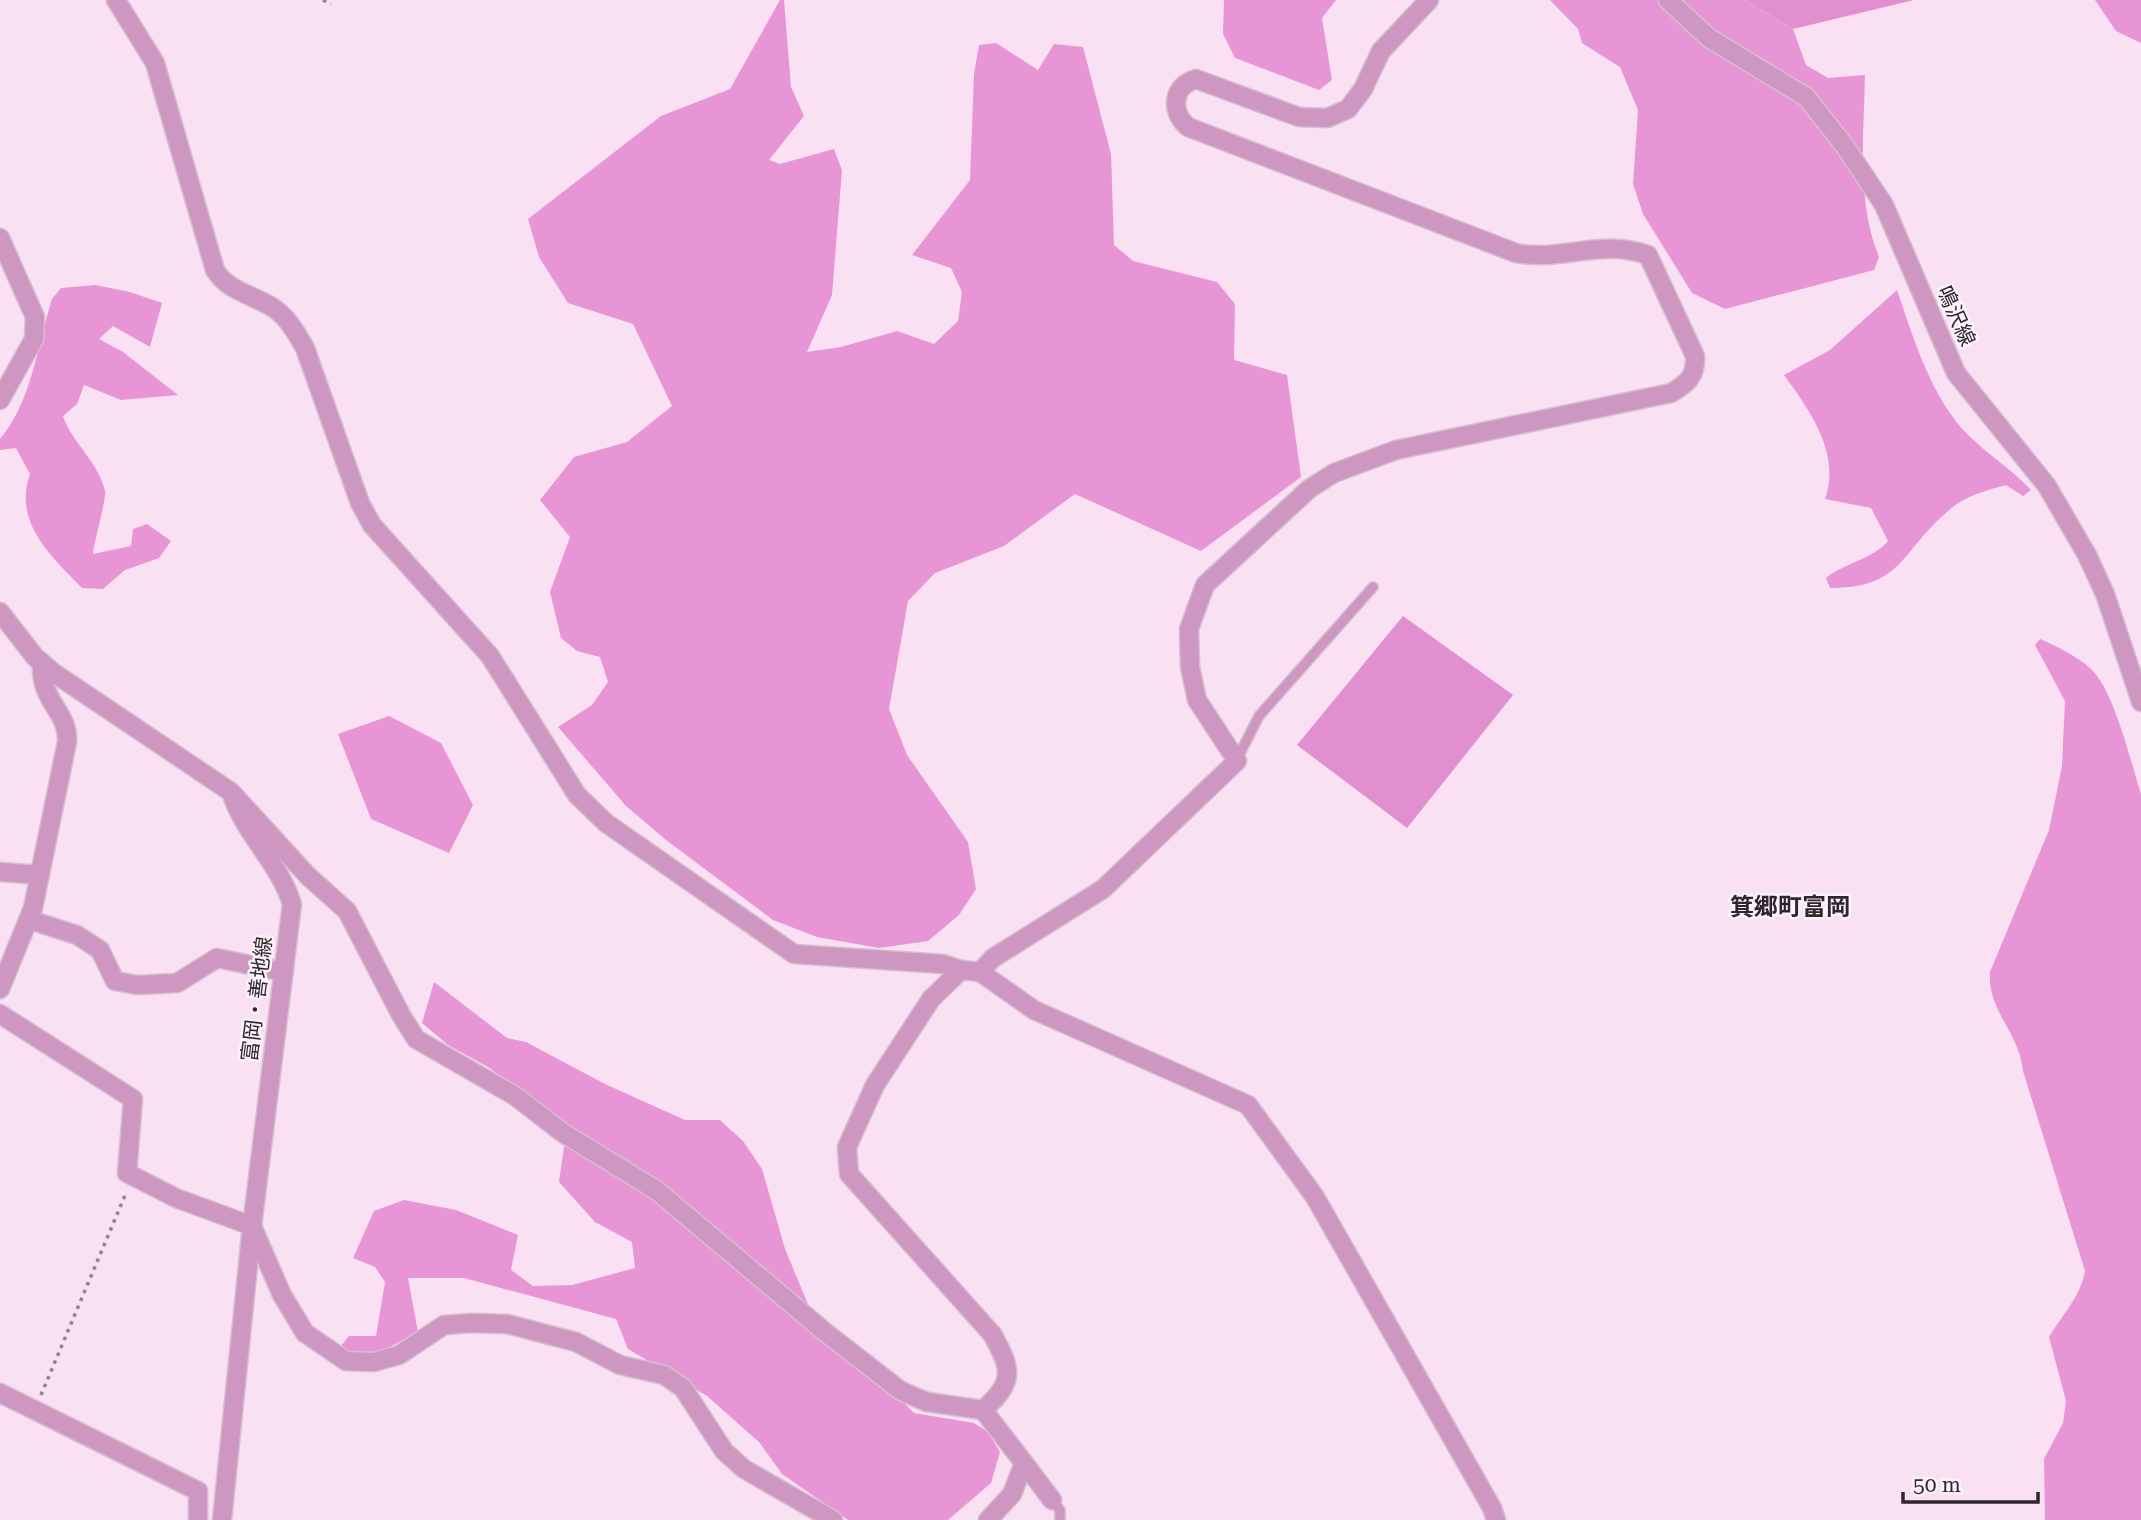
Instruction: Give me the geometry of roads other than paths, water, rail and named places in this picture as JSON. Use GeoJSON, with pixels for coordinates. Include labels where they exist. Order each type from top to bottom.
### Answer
{"type":"FeatureCollection","features":[{"type":"Feature","properties":{"kind":"street"},"geometry":{"type":"LineString","coordinates":[[116,0],[155,63],[215,270],[229,285],[278,310],[297,334],[305,348],[360,503],[372,525],[490,656],[577,795],[606,823],[794,954],[943,964],[980,972],[1034,1010],[1248,1105],[1315,1197],[1492,1508],[1496,1520]]}},
{"type":"Feature","properties":{"kind":"street"},"geometry":{"type":"LineString","coordinates":[[980,972],[993,958],[1103,889],[1237,761],[1197,699],[1190,667],[1189,629],[1205,585],[1309,489],[1334,473],[1396,450],[1671,393],[1688,382],[1695,369],[1695,356],[1648,255],[1626,247],[1535,257],[1516,253],[1188,127],[1180,120],[1175,109],[1177,94],[1185,82],[1196,79],[1299,117],[1327,118],[1348,109],[1363,89],[1381,51],[1429,0]]}},
{"type":"Feature","properties":{"kind":"street","name":"鳴沢線"},"geometry":{"type":"LineString","coordinates":[[1668,0],[1710,38],[1805,97],[1844,145],[1884,205],[1956,373],[2047,486],[2087,555],[2105,594],[2141,702]]}},
{"type":"Feature","properties":{"kind":"street"},"geometry":{"type":"LineString","coordinates":[[0,238],[35,317],[34,339],[0,400]]}},
{"type":"Feature","properties":{"kind":"street"},"geometry":{"type":"LineString","coordinates":[[0,612],[42,664],[231,792],[308,876],[347,911],[401,1016],[416,1039],[515,1096],[564,1133],[656,1190],[825,1332],[901,1391],[927,1402],[984,1410],[1052,1500]]}},
{"type":"Feature","properties":{"kind":"street"},"geometry":{"type":"LineString","coordinates":[[0,989],[30,920],[68,730],[42,686],[42,664]]}},
{"type":"Feature","properties":{"kind":"street","name":"富岡・善地線"},"geometry":{"type":"LineString","coordinates":[[222,1520],[252,1226],[292,904],[285,882],[241,820],[231,792]]}},
{"type":"Feature","properties":{"kind":"street"},"geometry":{"type":"LineString","coordinates":[[0,872],[40,875]]}},
{"type":"Feature","properties":{"kind":"street"},"geometry":{"type":"LineString","coordinates":[[30,920],[77,935],[100,950],[114,981],[137,985],[177,983],[217,958],[284,972]]}},
{"type":"Feature","properties":{"kind":"street"},"geometry":{"type":"LineString","coordinates":[[961,970],[931,999],[875,1084],[852,1129],[847,1162],[849,1174],[992,1334],[1007,1360],[1009,1377],[1000,1396],[984,1410]]}},
{"type":"Feature","properties":{"kind":"street"},"geometry":{"type":"LineString","coordinates":[[0,1014],[133,1099],[127,1173],[176,1198],[252,1226],[282,1295],[305,1333],[346,1361],[374,1362],[399,1355],[444,1325],[507,1324],[576,1342],[620,1365],[664,1375],[682,1388],[724,1451],[744,1469],[834,1520]]}},
{"type":"Feature","properties":{"kind":"street"},"geometry":{"type":"LineString","coordinates":[[0,1393],[198,1491],[198,1520]]}},
{"type":"Feature","properties":{"kind":"street"},"geometry":{"type":"LineString","coordinates":[[988,1520],[1012,1494],[1024,1463]]}},
{"type":"Feature","properties":{"kind":"lane"},"geometry":{"type":"LineString","coordinates":[[1237,761],[1259,716],[1373,587]]}},
{"type":"Feature","properties":{"kind":"lane"},"geometry":{"type":"LineString","coordinates":[[1052,1500],[1060,1510],[1059,1520]]}},
{"type":"Feature","properties":{"kind":"district","name":"箕郷町富岡"},"geometry":{"type":"Point","coordinates":[1790,907]}}]}
